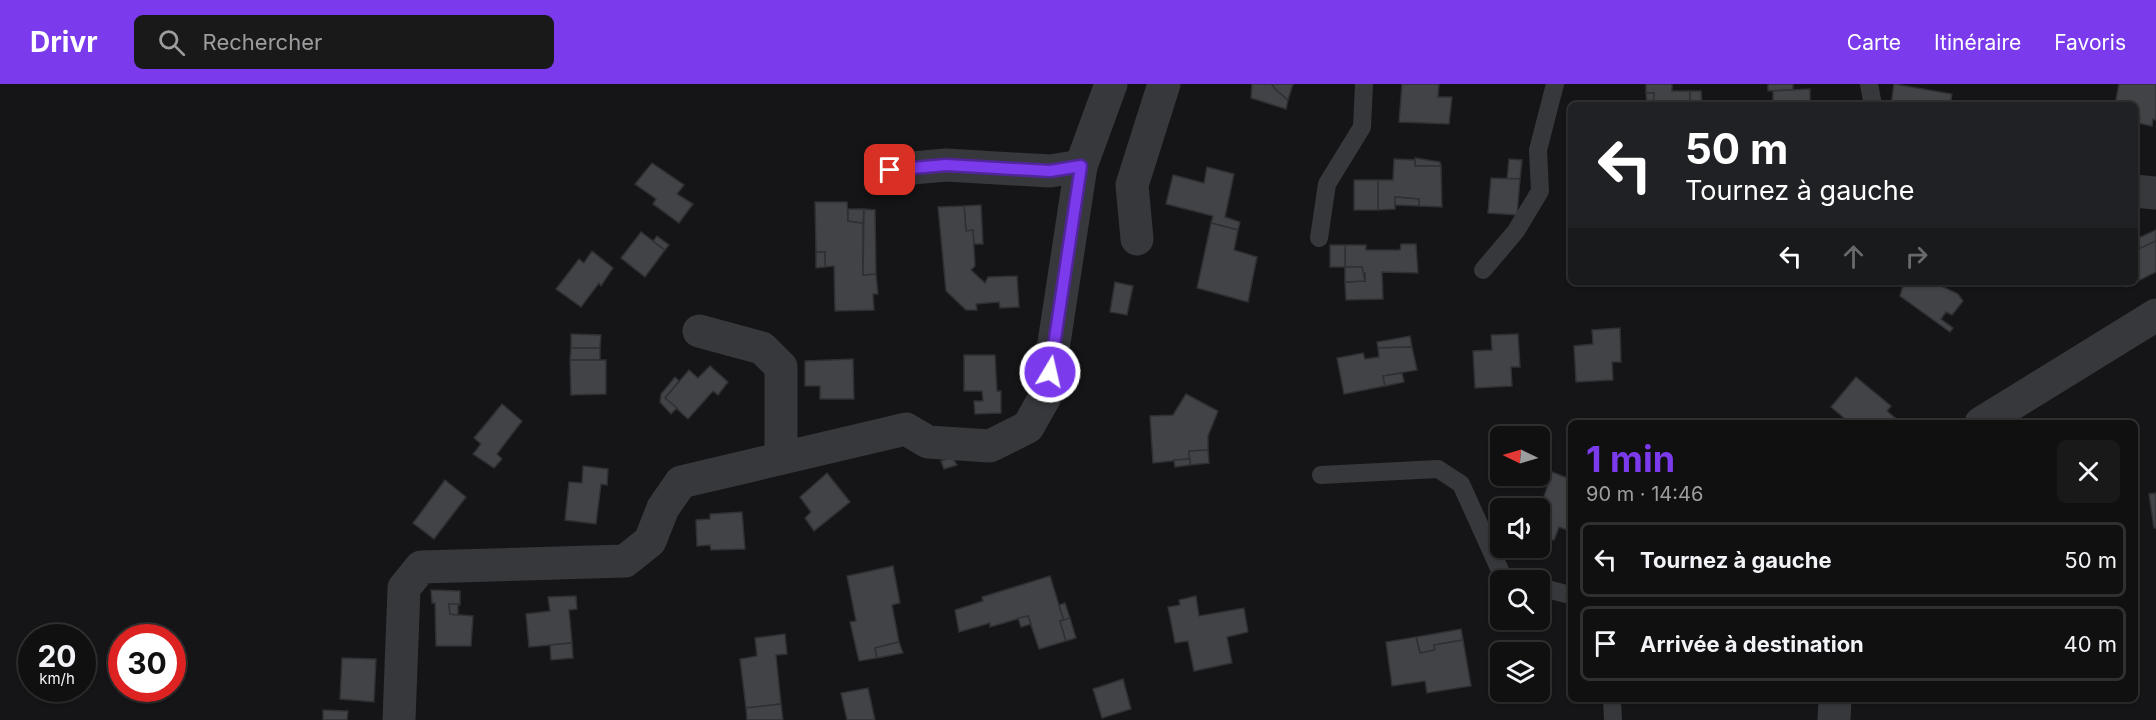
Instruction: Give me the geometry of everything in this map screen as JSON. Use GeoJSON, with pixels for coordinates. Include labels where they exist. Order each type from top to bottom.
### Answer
{"type":"FeatureCollection","features":[{"type":"Feature","properties":{"kind":"street"},"geometry":{"type":"LineString","coordinates":[[399,720],[404,588],[421,567],[625,561],[650,541],[663,508],[681,482],[906,429],[928,442],[990,446],[1028,427],[1046,395],[1081,166],[1111,84]]}},
{"type":"Feature","properties":{"kind":"street"},"geometry":{"type":"LineString","coordinates":[[1137,239],[1132,185],[1164,84]]}},
{"type":"Feature","properties":{"kind":"street"},"geometry":{"type":"LineString","coordinates":[[890,170],[946,165],[1050,171],[1081,166]]}},
{"type":"Feature","properties":{"kind":"street"},"geometry":{"type":"LineString","coordinates":[[2138,191],[2156,193]]}},
{"type":"Feature","properties":{"kind":"street"},"geometry":{"type":"LineString","coordinates":[[1986,420],[2156,315]]}},
{"type":"Feature","properties":{"kind":"street"},"geometry":{"type":"LineString","coordinates":[[699,331],[762,348],[781,367],[781,459]]}},
{"type":"Feature","properties":{"kind":"street"},"geometry":{"type":"LineString","coordinates":[[1834,720],[1835,702]]}},
{"type":"Feature","properties":{"kind":"lane"},"geometry":{"type":"LineString","coordinates":[[1318,238],[1327,184],[1362,127],[1364,84]]}},
{"type":"Feature","properties":{"kind":"lane"},"geometry":{"type":"LineString","coordinates":[[1483,270],[1516,231],[1540,191],[1538,150],[1555,84]]}},
{"type":"Feature","properties":{"kind":"lane"},"geometry":{"type":"LineString","coordinates":[[1869,84],[1872,102]]}},
{"type":"Feature","properties":{"kind":"lane"},"geometry":{"type":"LineString","coordinates":[[1321,475],[1438,470],[1461,484],[1499,570]]}},
{"type":"Feature","properties":{"kind":"lane"},"geometry":{"type":"LineString","coordinates":[[1550,590],[1568,594]]}},
{"type":"Feature","properties":{"kind":"lane"},"geometry":{"type":"LineString","coordinates":[[1612,702],[1613,720]]}},
{"type":"Feature","properties":{"kind":"building"},"geometry":{"type":"Polygon","coordinates":[[[1252,84],[1271,84],[1288,100],[1286,109],[1251,98],[1252,84]]]}},
{"type":"Feature","properties":{"kind":"building"},"geometry":{"type":"Polygon","coordinates":[[[1272,84],[1293,84],[1288,100],[1275,89],[1272,84]]]}},
{"type":"Feature","properties":{"kind":"building"},"geometry":{"type":"Polygon","coordinates":[[[1402,84],[1439,84],[1438,97],[1452,97],[1449,124],[1399,122],[1402,84]]]}},
{"type":"Feature","properties":{"kind":"building"},"geometry":{"type":"Polygon","coordinates":[[[1646,84],[1672,84],[1672,91],[1690,91],[1690,102],[1653,102],[1654,93],[1646,93],[1646,84]]]}},
{"type":"Feature","properties":{"kind":"building"},"geometry":{"type":"Polygon","coordinates":[[[1768,84],[1793,84],[1793,90],[1768,91],[1768,84]]]}},
{"type":"Feature","properties":{"kind":"building"},"geometry":{"type":"Polygon","coordinates":[[[1894,84],[1952,94],[1951,102],[1891,102],[1894,84]]]}},
{"type":"Feature","properties":{"kind":"building"},"geometry":{"type":"Polygon","coordinates":[[[2119,84],[2156,84],[2156,120],[2153,119],[2152,126],[2138,123],[2140,117],[2138,117],[2138,102],[2116,102],[2119,84]]]}},
{"type":"Feature","properties":{"kind":"building"},"geometry":{"type":"Polygon","coordinates":[[[1810,89],[1810,102],[1773,102],[1773,91],[1810,89]]]}},
{"type":"Feature","properties":{"kind":"building"},"geometry":{"type":"Polygon","coordinates":[[[1690,91],[1701,91],[1702,102],[1690,102],[1690,91]]]}},
{"type":"Feature","properties":{"kind":"building"},"geometry":{"type":"Polygon","coordinates":[[[1646,93],[1654,93],[1653,102],[1647,102],[1646,93]]]}},
{"type":"Feature","properties":{"kind":"building"},"geometry":{"type":"Polygon","coordinates":[[[1415,158],[1440,162],[1441,166],[1415,166],[1415,158]]]}},
{"type":"Feature","properties":{"kind":"building"},"geometry":{"type":"Polygon","coordinates":[[[1394,159],[1415,160],[1415,166],[1441,166],[1442,207],[1419,206],[1419,199],[1395,197],[1395,209],[1378,210],[1378,180],[1393,180],[1394,159]]]}},
{"type":"Feature","properties":{"kind":"building"},"geometry":{"type":"Polygon","coordinates":[[[1509,159],[1522,160],[1520,179],[1507,179],[1509,159]]]}},
{"type":"Feature","properties":{"kind":"building"},"geometry":{"type":"Polygon","coordinates":[[[652,163],[684,185],[677,194],[693,204],[679,223],[653,204],[656,199],[635,184],[652,163]]]}},
{"type":"Feature","properties":{"kind":"building"},"geometry":{"type":"Polygon","coordinates":[[[1207,167],[1234,174],[1225,217],[1240,222],[1238,230],[1211,223],[1213,216],[1166,204],[1173,175],[1204,183],[1207,167]]]}},
{"type":"Feature","properties":{"kind":"building"},"geometry":{"type":"Polygon","coordinates":[[[1491,178],[1520,179],[1517,215],[1488,213],[1491,178]]]}},
{"type":"Feature","properties":{"kind":"building"},"geometry":{"type":"Polygon","coordinates":[[[1354,180],[1378,180],[1378,210],[1354,210],[1354,180]]]}},
{"type":"Feature","properties":{"kind":"building"},"geometry":{"type":"Polygon","coordinates":[[[1395,197],[1419,199],[1419,206],[1395,205],[1395,197]]]}},
{"type":"Feature","properties":{"kind":"building"},"geometry":{"type":"Polygon","coordinates":[[[815,202],[847,202],[848,221],[863,223],[863,275],[876,274],[878,294],[873,294],[874,310],[835,311],[834,266],[825,267],[825,252],[816,252],[815,202]]]}},
{"type":"Feature","properties":{"kind":"building"},"geometry":{"type":"Polygon","coordinates":[[[981,205],[983,244],[974,244],[973,230],[966,231],[964,206],[981,205]]]}},
{"type":"Feature","properties":{"kind":"building"},"geometry":{"type":"Polygon","coordinates":[[[964,206],[966,231],[973,230],[975,266],[971,270],[985,283],[988,277],[1017,276],[1019,307],[1000,308],[999,302],[976,304],[977,310],[966,310],[946,291],[938,207],[964,206]]]}},
{"type":"Feature","properties":{"kind":"building"},"geometry":{"type":"Polygon","coordinates":[[[848,209],[864,209],[863,223],[848,221],[848,209]]]}},
{"type":"Feature","properties":{"kind":"building"},"geometry":{"type":"Polygon","coordinates":[[[864,209],[875,210],[876,274],[863,275],[864,209]]]}},
{"type":"Feature","properties":{"kind":"building"},"geometry":{"type":"Polygon","coordinates":[[[1211,223],[1238,230],[1234,250],[1257,257],[1248,302],[1197,288],[1211,223]]]}},
{"type":"Feature","properties":{"kind":"building"},"geometry":{"type":"Polygon","coordinates":[[[2156,230],[2156,241],[2138,249],[2138,238],[2156,230]]]}},
{"type":"Feature","properties":{"kind":"building"},"geometry":{"type":"Polygon","coordinates":[[[641,232],[665,250],[645,277],[621,258],[641,232]]]}},
{"type":"Feature","properties":{"kind":"building"},"geometry":{"type":"Polygon","coordinates":[[[657,236],[669,245],[665,250],[653,241],[657,236]]]}},
{"type":"Feature","properties":{"kind":"building"},"geometry":{"type":"Polygon","coordinates":[[[2156,241],[2156,272],[2138,281],[2138,249],[2156,241]]]}},
{"type":"Feature","properties":{"kind":"building"},"geometry":{"type":"Polygon","coordinates":[[[1401,244],[1416,244],[1418,273],[1382,272],[1383,299],[1346,300],[1345,282],[1365,281],[1365,273],[1362,267],[1345,267],[1345,245],[1366,245],[1366,250],[1400,250],[1401,244]]]}},
{"type":"Feature","properties":{"kind":"building"},"geometry":{"type":"Polygon","coordinates":[[[1330,245],[1345,245],[1345,267],[1330,267],[1330,245]]]}},
{"type":"Feature","properties":{"kind":"building"},"geometry":{"type":"Polygon","coordinates":[[[592,251],[613,268],[601,286],[599,283],[581,307],[556,289],[579,259],[584,263],[592,251]]]}},
{"type":"Feature","properties":{"kind":"building"},"geometry":{"type":"Polygon","coordinates":[[[816,252],[825,252],[825,267],[816,268],[816,252]]]}},
{"type":"Feature","properties":{"kind":"building"},"geometry":{"type":"Polygon","coordinates":[[[1345,267],[1362,267],[1365,281],[1345,282],[1345,267]]]}},
{"type":"Feature","properties":{"kind":"building"},"geometry":{"type":"Polygon","coordinates":[[[1115,282],[1133,286],[1127,315],[1110,312],[1115,282]]]}},
{"type":"Feature","properties":{"kind":"building"},"geometry":{"type":"Polygon","coordinates":[[[1903,285],[1939,285],[1958,294],[1963,301],[1952,315],[1946,312],[1941,319],[1953,328],[1950,332],[1900,296],[1903,285]]]}},
{"type":"Feature","properties":{"kind":"building"},"geometry":{"type":"Polygon","coordinates":[[[1620,328],[1621,362],[1612,362],[1613,380],[1576,382],[1574,346],[1593,344],[1592,330],[1620,328]]]}},
{"type":"Feature","properties":{"kind":"building"},"geometry":{"type":"Polygon","coordinates":[[[571,334],[601,335],[600,348],[571,348],[571,334]]]}},
{"type":"Feature","properties":{"kind":"building"},"geometry":{"type":"Polygon","coordinates":[[[1518,334],[1520,367],[1511,367],[1512,386],[1475,388],[1473,351],[1492,350],[1491,335],[1518,334]]]}},
{"type":"Feature","properties":{"kind":"building"},"geometry":{"type":"Polygon","coordinates":[[[1410,336],[1412,347],[1378,348],[1377,342],[1410,336]]]}},
{"type":"Feature","properties":{"kind":"building"},"geometry":{"type":"Polygon","coordinates":[[[1412,347],[1417,370],[1383,376],[1385,386],[1344,394],[1337,358],[1363,353],[1365,359],[1379,357],[1378,348],[1412,347]]]}},
{"type":"Feature","properties":{"kind":"building"},"geometry":{"type":"Polygon","coordinates":[[[571,348],[600,348],[600,360],[570,360],[571,348]]]}},
{"type":"Feature","properties":{"kind":"building"},"geometry":{"type":"Polygon","coordinates":[[[964,355],[995,355],[997,391],[1001,391],[1001,413],[975,414],[974,401],[983,401],[982,391],[964,391],[964,355]]]}},
{"type":"Feature","properties":{"kind":"building"},"geometry":{"type":"Polygon","coordinates":[[[853,359],[854,399],[820,399],[820,386],[805,386],[805,361],[853,359]]]}},
{"type":"Feature","properties":{"kind":"building"},"geometry":{"type":"Polygon","coordinates":[[[570,360],[606,360],[606,394],[571,395],[570,360]]]}},
{"type":"Feature","properties":{"kind":"building"},"geometry":{"type":"Polygon","coordinates":[[[710,366],[728,382],[718,395],[713,391],[688,419],[665,398],[689,370],[698,378],[710,366]]]}},
{"type":"Feature","properties":{"kind":"building"},"geometry":{"type":"Polygon","coordinates":[[[1402,373],[1404,382],[1385,386],[1383,376],[1402,373]]]}},
{"type":"Feature","properties":{"kind":"building"},"geometry":{"type":"Polygon","coordinates":[[[675,377],[679,381],[665,398],[677,408],[671,414],[660,402],[661,394],[675,377]]]}},
{"type":"Feature","properties":{"kind":"building"},"geometry":{"type":"Polygon","coordinates":[[[1856,377],[1891,406],[1887,411],[1898,420],[1846,420],[1831,407],[1856,377]]]}},
{"type":"Feature","properties":{"kind":"building"},"geometry":{"type":"Polygon","coordinates":[[[1186,394],[1218,411],[1208,436],[1208,450],[1189,451],[1190,459],[1153,463],[1150,416],[1173,415],[1186,394]]]}},
{"type":"Feature","properties":{"kind":"building"},"geometry":{"type":"Polygon","coordinates":[[[502,404],[522,421],[497,454],[502,459],[494,468],[473,454],[481,444],[474,438],[502,404]]]}},
{"type":"Feature","properties":{"kind":"building"},"geometry":{"type":"Polygon","coordinates":[[[1208,450],[1209,463],[1190,465],[1189,451],[1208,450]]]}},
{"type":"Feature","properties":{"kind":"building"},"geometry":{"type":"Polygon","coordinates":[[[952,457],[957,465],[944,469],[941,461],[952,457]]]}},
{"type":"Feature","properties":{"kind":"building"},"geometry":{"type":"Polygon","coordinates":[[[1190,459],[1190,465],[1175,467],[1174,460],[1190,459]]]}},
{"type":"Feature","properties":{"kind":"building"},"geometry":{"type":"Polygon","coordinates":[[[583,466],[608,469],[607,485],[601,484],[596,524],[565,520],[569,482],[582,483],[583,466]]]}},
{"type":"Feature","properties":{"kind":"building"},"geometry":{"type":"Polygon","coordinates":[[[1552,472],[1568,478],[1568,530],[1559,527],[1554,540],[1550,539],[1550,498],[1544,498],[1547,486],[1550,486],[1552,472]]]}},
{"type":"Feature","properties":{"kind":"building"},"geometry":{"type":"Polygon","coordinates":[[[827,473],[850,502],[814,531],[805,518],[811,512],[800,497],[827,473]]]}},
{"type":"Feature","properties":{"kind":"building"},"geometry":{"type":"Polygon","coordinates":[[[445,480],[466,497],[434,539],[413,523],[445,480]]]}},
{"type":"Feature","properties":{"kind":"building"},"geometry":{"type":"Polygon","coordinates":[[[2156,493],[2156,528],[2154,528],[2149,494],[2156,493]]]}},
{"type":"Feature","properties":{"kind":"building"},"geometry":{"type":"Polygon","coordinates":[[[742,512],[745,549],[711,550],[710,545],[697,546],[696,520],[710,519],[710,514],[742,512]]]}},
{"type":"Feature","properties":{"kind":"building"},"geometry":{"type":"Polygon","coordinates":[[[893,566],[900,603],[892,605],[899,642],[875,648],[877,658],[859,661],[850,622],[856,621],[847,576],[893,566]]]}},
{"type":"Feature","properties":{"kind":"building"},"geometry":{"type":"Polygon","coordinates":[[[1050,576],[1064,621],[1060,621],[1066,641],[1039,649],[1028,616],[990,627],[990,623],[959,632],[955,610],[983,601],[982,597],[1050,576]]]}},
{"type":"Feature","properties":{"kind":"building"},"geometry":{"type":"Polygon","coordinates":[[[431,590],[460,591],[460,605],[449,604],[450,614],[473,616],[471,646],[436,646],[435,603],[432,603],[431,590]]]}},
{"type":"Feature","properties":{"kind":"building"},"geometry":{"type":"Polygon","coordinates":[[[576,596],[577,609],[569,610],[572,643],[529,647],[526,614],[550,611],[548,597],[576,596]]]}},
{"type":"Feature","properties":{"kind":"building"},"geometry":{"type":"Polygon","coordinates":[[[1196,596],[1199,616],[1244,608],[1248,632],[1227,637],[1232,663],[1194,671],[1188,641],[1175,643],[1168,607],[1180,605],[1179,600],[1196,596]]]}},
{"type":"Feature","properties":{"kind":"building"},"geometry":{"type":"Polygon","coordinates":[[[1065,603],[1070,618],[1064,621],[1059,605],[1065,603]]]}},
{"type":"Feature","properties":{"kind":"building"},"geometry":{"type":"Polygon","coordinates":[[[449,604],[458,604],[458,615],[450,614],[449,604]]]}},
{"type":"Feature","properties":{"kind":"building"},"geometry":{"type":"Polygon","coordinates":[[[1028,616],[1031,624],[1021,627],[1018,618],[1028,616]]]}},
{"type":"Feature","properties":{"kind":"building"},"geometry":{"type":"Polygon","coordinates":[[[1070,618],[1076,638],[1066,641],[1060,621],[1070,618]]]}},
{"type":"Feature","properties":{"kind":"building"},"geometry":{"type":"Polygon","coordinates":[[[1461,629],[1463,640],[1434,645],[1435,650],[1420,653],[1416,637],[1461,629]]]}},
{"type":"Feature","properties":{"kind":"building"},"geometry":{"type":"Polygon","coordinates":[[[785,634],[787,654],[776,655],[781,704],[746,708],[740,659],[757,656],[755,638],[785,634]]]}},
{"type":"Feature","properties":{"kind":"building"},"geometry":{"type":"Polygon","coordinates":[[[1416,637],[1420,653],[1435,650],[1434,645],[1463,640],[1471,686],[1427,693],[1425,681],[1392,686],[1386,642],[1416,637]]]}},
{"type":"Feature","properties":{"kind":"building"},"geometry":{"type":"Polygon","coordinates":[[[899,642],[903,653],[877,658],[875,648],[899,642]]]}},
{"type":"Feature","properties":{"kind":"building"},"geometry":{"type":"Polygon","coordinates":[[[572,643],[573,658],[551,660],[550,645],[572,643]]]}},
{"type":"Feature","properties":{"kind":"building"},"geometry":{"type":"Polygon","coordinates":[[[342,658],[376,659],[374,702],[340,699],[342,658]]]}},
{"type":"Feature","properties":{"kind":"building"},"geometry":{"type":"Polygon","coordinates":[[[1123,679],[1131,709],[1102,718],[1093,689],[1123,679]]]}},
{"type":"Feature","properties":{"kind":"building"},"geometry":{"type":"Polygon","coordinates":[[[868,688],[875,720],[847,720],[841,693],[868,688]]]}},
{"type":"Feature","properties":{"kind":"building"},"geometry":{"type":"Polygon","coordinates":[[[781,704],[783,720],[747,720],[746,708],[781,704]]]}},
{"type":"Feature","properties":{"kind":"building"},"geometry":{"type":"Polygon","coordinates":[[[323,710],[348,711],[347,720],[323,720],[323,710]]]}},
{"type":"Feature","properties":{"kind":"route"},"geometry":{"type":"LineString","coordinates":[[890,170],[946,165],[1050,171],[1081,166],[1050,372]]}}]}
